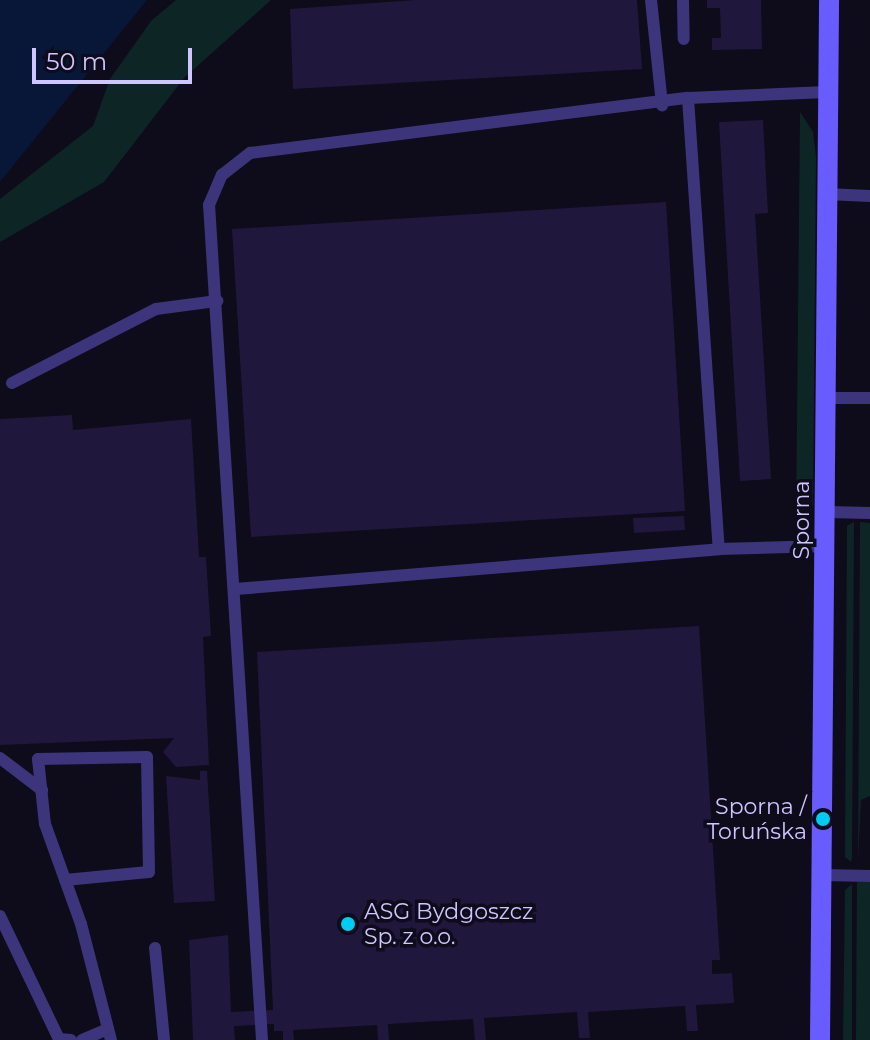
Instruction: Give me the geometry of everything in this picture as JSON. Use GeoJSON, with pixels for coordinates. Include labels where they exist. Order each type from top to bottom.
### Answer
{"type":"FeatureCollection","features":[{"type":"Feature","properties":{"kind":"street","name":"Sporna"},"geometry":{"type":"LineString","coordinates":[[820,1040],[829,0]]}},
{"type":"Feature","properties":{"kind":"lane"},"geometry":{"type":"LineString","coordinates":[[651,0],[662,105]]}},
{"type":"Feature","properties":{"kind":"lane"},"geometry":{"type":"LineString","coordinates":[[683,0],[684,39]]}},
{"type":"Feature","properties":{"kind":"lane"},"geometry":{"type":"LineString","coordinates":[[262,1040],[236,589],[209,205],[222,175],[250,153],[662,105],[688,98],[827,92]]}},
{"type":"Feature","properties":{"kind":"lane"},"geometry":{"type":"LineString","coordinates":[[688,98],[719,549]]}},
{"type":"Feature","properties":{"kind":"lane"},"geometry":{"type":"LineString","coordinates":[[826,194],[870,196]]}},
{"type":"Feature","properties":{"kind":"lane"},"geometry":{"type":"LineString","coordinates":[[12,383],[156,309],[217,301]]}},
{"type":"Feature","properties":{"kind":"lane"},"geometry":{"type":"LineString","coordinates":[[826,398],[870,398]]}},
{"type":"Feature","properties":{"kind":"lane"},"geometry":{"type":"LineString","coordinates":[[826,512],[870,513]]}},
{"type":"Feature","properties":{"kind":"lane"},"geometry":{"type":"LineString","coordinates":[[236,589],[719,549],[826,546]]}},
{"type":"Feature","properties":{"kind":"lane"},"geometry":{"type":"LineString","coordinates":[[65,880],[149,872],[147,757],[38,759],[45,824],[89,951],[108,1035],[82,1040]]}},
{"type":"Feature","properties":{"kind":"lane"},"geometry":{"type":"LineString","coordinates":[[0,758],[42,790]]}},
{"type":"Feature","properties":{"kind":"lane"},"geometry":{"type":"LineString","coordinates":[[822,875],[870,876]]}},
{"type":"Feature","properties":{"kind":"lane"},"geometry":{"type":"LineString","coordinates":[[0,916],[59,1039],[71,1040]]}},
{"type":"Feature","properties":{"kind":"lane"},"geometry":{"type":"LineString","coordinates":[[155,948],[164,1040]]}},
{"type":"Feature","properties":{"kind":"green space"},"geometry":{"type":"Polygon","coordinates":[[[176,0],[271,0],[184,78],[104,182],[0,242],[0,199],[93,126],[110,79],[151,21],[176,0]]]}},
{"type":"Feature","properties":{"kind":"green space"},"geometry":{"type":"Polygon","coordinates":[[[800,112],[813,132],[816,157],[813,505],[806,521],[796,526],[800,112]]]}},
{"type":"Feature","properties":{"kind":"green space"},"geometry":{"type":"Polygon","coordinates":[[[854,522],[851,862],[845,857],[847,526],[854,522]]]}},
{"type":"Feature","properties":{"kind":"green space"},"geometry":{"type":"Polygon","coordinates":[[[860,522],[870,523],[870,796],[861,800],[858,861],[860,522]]]}},
{"type":"Feature","properties":{"kind":"green space"},"geometry":{"type":"Polygon","coordinates":[[[857,882],[870,882],[870,1040],[856,1040],[857,882]]]}},
{"type":"Feature","properties":{"kind":"green space"},"geometry":{"type":"Polygon","coordinates":[[[852,884],[852,1040],[843,1040],[845,890],[852,884]]]}},
{"type":"Feature","properties":{"kind":"water"},"geometry":{"type":"Polygon","coordinates":[[[0,0],[147,0],[0,182],[0,0]]]}},
{"type":"Feature","properties":{"kind":"building"},"geometry":{"type":"Polygon","coordinates":[[[415,0],[637,0],[642,69],[293,89],[290,9],[415,0]]]}},
{"type":"Feature","properties":{"kind":"building"},"geometry":{"type":"Polygon","coordinates":[[[707,0],[761,0],[762,49],[712,50],[712,38],[721,38],[720,8],[707,8],[707,0]]]}},
{"type":"Feature","properties":{"kind":"building"},"geometry":{"type":"Polygon","coordinates":[[[763,120],[768,213],[755,214],[771,479],[740,481],[719,122],[763,120]]]}},
{"type":"Feature","properties":{"kind":"building"},"geometry":{"type":"Polygon","coordinates":[[[666,202],[685,511],[251,537],[232,229],[666,202]]]}},
{"type":"Feature","properties":{"kind":"building"},"geometry":{"type":"Polygon","coordinates":[[[72,415],[73,430],[191,419],[199,557],[206,557],[211,636],[203,637],[209,765],[176,767],[163,752],[174,738],[0,745],[0,419],[72,415]]]}},
{"type":"Feature","properties":{"kind":"building"},"geometry":{"type":"Polygon","coordinates":[[[684,516],[685,530],[634,533],[633,518],[684,516]]]}},
{"type":"Feature","properties":{"kind":"building"},"geometry":{"type":"Polygon","coordinates":[[[699,626],[720,960],[712,960],[712,974],[732,973],[734,1003],[696,1005],[698,1031],[687,1031],[685,1006],[588,1012],[590,1038],[579,1038],[577,1012],[484,1018],[486,1040],[475,1040],[473,1019],[388,1024],[389,1040],[378,1040],[377,1025],[293,1030],[294,1040],[283,1040],[283,1031],[274,1031],[274,1024],[234,1026],[235,1040],[193,1040],[189,940],[228,935],[231,1012],[273,1010],[257,652],[699,626]]]}},
{"type":"Feature","properties":{"kind":"building"},"geometry":{"type":"Polygon","coordinates":[[[200,771],[207,771],[215,901],[174,903],[166,776],[200,780],[200,771]]]}},
{"type":"Feature","properties":{"kind":"place","name":"Sporna / Toruńska"},"geometry":{"type":"Point","coordinates":[823,819]}},
{"type":"Feature","properties":{"kind":"place","name":"ASG Bydgoszcz Sp. z o.o."},"geometry":{"type":"Point","coordinates":[348,924]}}]}
